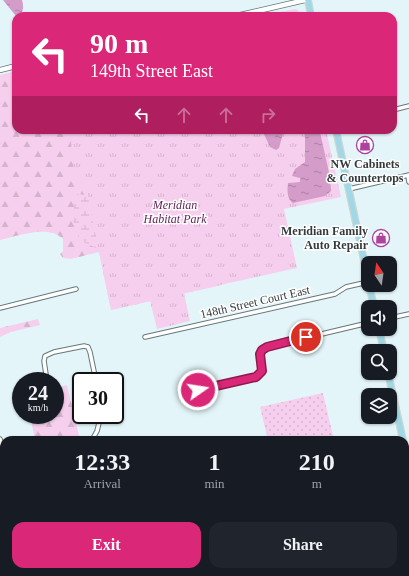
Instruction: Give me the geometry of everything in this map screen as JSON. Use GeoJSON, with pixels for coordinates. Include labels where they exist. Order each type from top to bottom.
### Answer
{"type":"FeatureCollection","features":[{"type":"Feature","properties":{"kind":"main road"},"geometry":{"type":"LineString","coordinates":[[306,0],[310,12]]}},
{"type":"Feature","properties":{"kind":"main road"},"geometry":{"type":"LineString","coordinates":[[337,134],[363,256]]}},
{"type":"Feature","properties":{"kind":"main road"},"geometry":{"type":"LineString","coordinates":[[390,380],[402,436]]}},
{"type":"Feature","properties":{"kind":"street"},"geometry":{"type":"LineString","coordinates":[[254,12],[306,0]]}},
{"type":"Feature","properties":{"kind":"street"},"geometry":{"type":"LineString","coordinates":[[0,70],[12,67]]}},
{"type":"Feature","properties":{"kind":"street"},"geometry":{"type":"LineString","coordinates":[[397,109],[409,106]]}},
{"type":"Feature","properties":{"kind":"street"},"geometry":{"type":"LineString","coordinates":[[349,189],[408,175],[409,182]]}},
{"type":"Feature","properties":{"kind":"street","name":"148th Street Court East"},"geometry":{"type":"LineString","coordinates":[[145,337],[335,294],[346,287],[361,284]]}},
{"type":"Feature","properties":{"kind":"street"},"geometry":{"type":"LineString","coordinates":[[0,308],[76,289]]}},
{"type":"Feature","properties":{"kind":"street"},"geometry":{"type":"LineString","coordinates":[[397,317],[409,314]]}},
{"type":"Feature","properties":{"kind":"street"},"geometry":{"type":"LineString","coordinates":[[198,390],[256,377],[262,368],[260,354],[262,350],[267,347],[361,325]]}},
{"type":"Feature","properties":{"kind":"street"},"geometry":{"type":"LineString","coordinates":[[46,372],[44,361],[45,356],[54,352],[84,346],[88,347],[90,352],[94,372]]}},
{"type":"Feature","properties":{"kind":"street"},"geometry":{"type":"LineString","coordinates":[[94,436],[99,424]]}},
{"type":"Feature","properties":{"kind":"green space"},"geometry":{"type":"Polygon","coordinates":[[[295,9],[299,12],[280,12],[295,9]]]}},
{"type":"Feature","properties":{"kind":"green space"},"geometry":{"type":"Polygon","coordinates":[[[12,72],[12,134],[71,134],[73,145],[222,285],[111,310],[99,252],[71,259],[63,258],[60,254],[63,251],[63,239],[50,232],[33,232],[0,240],[0,75],[12,72]]]}},
{"type":"Feature","properties":{"kind":"green space","name":"Meridian Habitat Park"},"geometry":{"type":"Polygon","coordinates":[[[70,134],[327,134],[341,197],[284,209],[297,268],[184,293],[190,321],[157,329],[150,301],[111,310],[86,187],[74,173],[70,134]]]}},
{"type":"Feature","properties":{"kind":"green space"},"geometry":{"type":"Polygon","coordinates":[[[78,194],[93,196],[100,251],[83,241],[76,232],[74,226],[74,214],[75,196],[78,194]]]}},
{"type":"Feature","properties":{"kind":"green space"},"geometry":{"type":"Polygon","coordinates":[[[38,319],[40,325],[11,332],[0,337],[0,328],[38,319]]]}},
{"type":"Feature","properties":{"kind":"green space"},"geometry":{"type":"Polygon","coordinates":[[[67,385],[72,406],[72,424],[76,424],[79,436],[34,436],[32,424],[64,424],[64,386],[67,385]]]}},
{"type":"Feature","properties":{"kind":"green space"},"geometry":{"type":"Polygon","coordinates":[[[323,393],[333,436],[267,436],[260,407],[323,393]]]}},
{"type":"Feature","properties":{"kind":"water"},"geometry":{"type":"Polygon","coordinates":[[[3,0],[22,0],[22,12],[13,12],[3,0]]]}},
{"type":"Feature","properties":{"kind":"water"},"geometry":{"type":"Polygon","coordinates":[[[264,134],[283,134],[279,148],[276,150],[270,147],[264,134]]]}},
{"type":"Feature","properties":{"kind":"water"},"geometry":{"type":"Polygon","coordinates":[[[305,134],[320,134],[330,177],[331,191],[325,196],[293,203],[289,197],[288,183],[300,182],[300,178],[292,176],[295,169],[305,162],[305,134]]]}},
{"type":"Feature","properties":{"kind":"place","name":"NW Cabinets & Countertops"},"geometry":{"type":"Point","coordinates":[365,145]}},
{"type":"Feature","properties":{"kind":"place","name":"Meridian Family Auto Repair"},"geometry":{"type":"Point","coordinates":[381,238]}},
{"type":"Feature","properties":{"kind":"route"},"geometry":{"type":"LineString","coordinates":[[198,390],[256,377],[262,371],[260,354],[262,350],[267,347],[306,337]]}}]}
